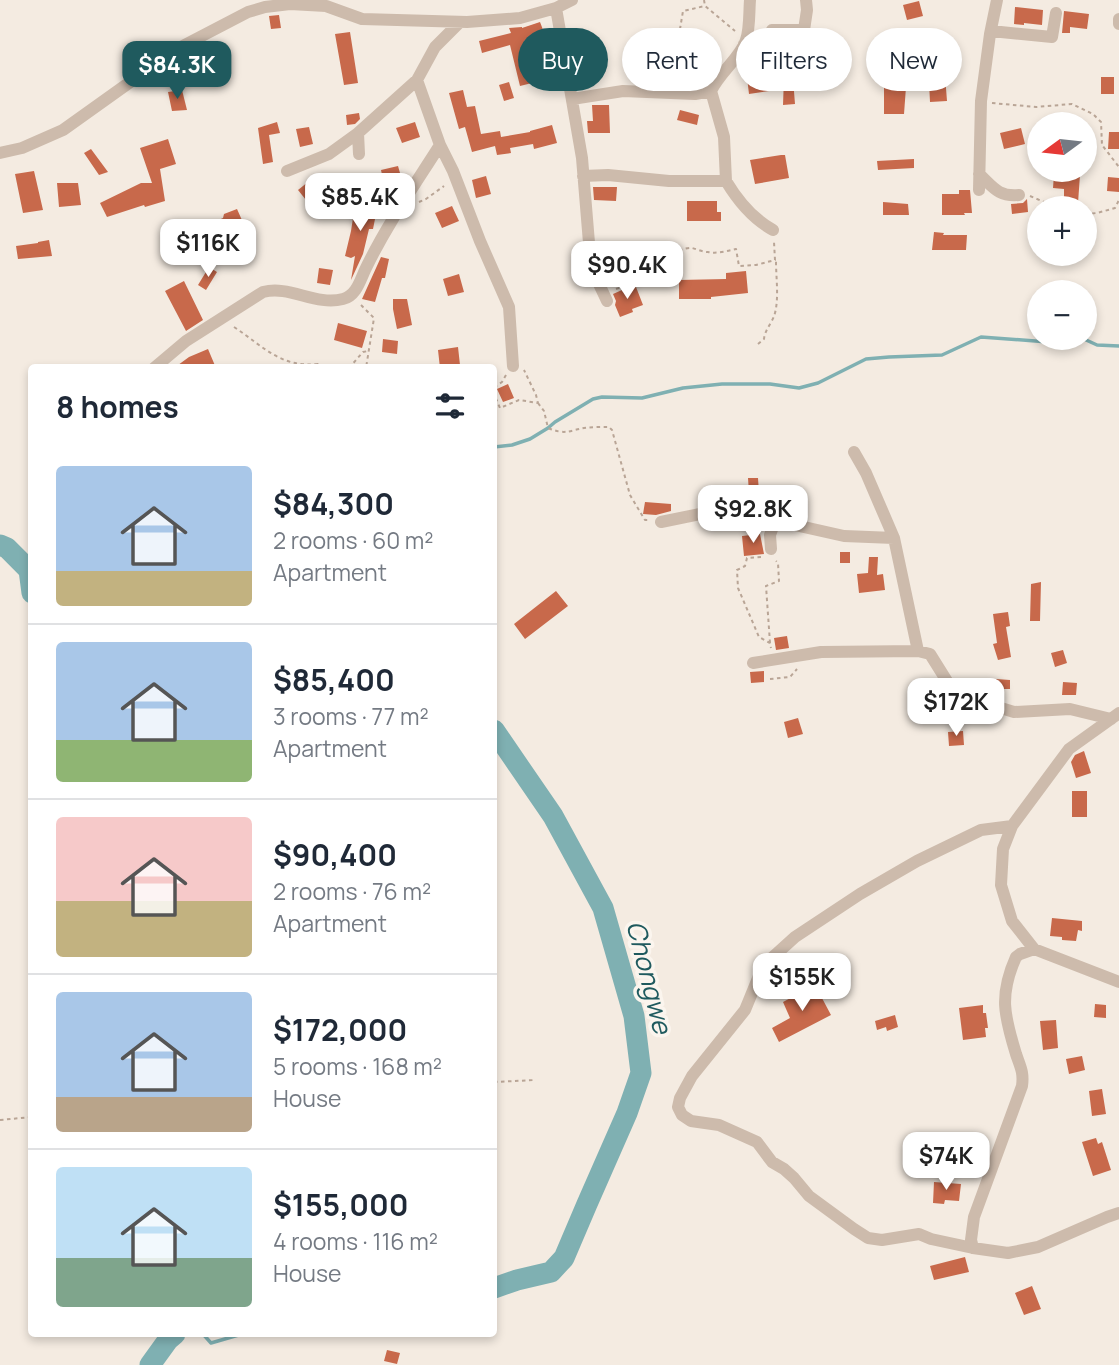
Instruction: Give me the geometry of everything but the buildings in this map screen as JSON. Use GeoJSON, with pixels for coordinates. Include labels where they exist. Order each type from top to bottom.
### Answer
{"type":"FeatureCollection","features":[{"type":"Feature","properties":{"kind":"street"},"geometry":{"type":"LineString","coordinates":[[0,153],[22,148],[63,130],[175,50],[248,12],[265,7],[326,3],[362,19],[460,22],[520,18],[556,8],[572,0]]}},
{"type":"Feature","properties":{"kind":"street"},"geometry":{"type":"LineString","coordinates":[[747,28],[750,0]]}},
{"type":"Feature","properties":{"kind":"street"},"geometry":{"type":"LineString","coordinates":[[804,28],[806,0]]}},
{"type":"Feature","properties":{"kind":"street"},"geometry":{"type":"LineString","coordinates":[[978,190],[981,101],[997,0]]}},
{"type":"Feature","properties":{"kind":"street"},"geometry":{"type":"LineString","coordinates":[[556,8],[582,158],[591,267],[607,300]]}},
{"type":"Feature","properties":{"kind":"street"},"geometry":{"type":"LineString","coordinates":[[991,31],[1052,37],[1056,13]]}},
{"type":"Feature","properties":{"kind":"street"},"geometry":{"type":"LineString","coordinates":[[1119,19],[1119,24]]}},
{"type":"Feature","properties":{"kind":"street"},"geometry":{"type":"LineString","coordinates":[[287,171],[330,154],[358,134],[417,80],[435,47],[460,22]]}},
{"type":"Feature","properties":{"kind":"street"},"geometry":{"type":"LineString","coordinates":[[722,74],[736,56]]}},
{"type":"Feature","properties":{"kind":"street"},"geometry":{"type":"LineString","coordinates":[[417,80],[440,145],[509,307],[512,362]]}},
{"type":"Feature","properties":{"kind":"street"},"geometry":{"type":"LineString","coordinates":[[572,99],[623,91],[695,94],[711,91],[724,137],[726,181],[737,199],[760,223],[774,230]]}},
{"type":"Feature","properties":{"kind":"street"},"geometry":{"type":"LineString","coordinates":[[358,134],[359,154]]}},
{"type":"Feature","properties":{"kind":"street"},"geometry":{"type":"LineString","coordinates":[[159,364],[186,341],[264,292],[286,291],[314,300],[329,301],[354,293],[380,239],[440,145]]}},
{"type":"Feature","properties":{"kind":"street"},"geometry":{"type":"LineString","coordinates":[[979,174],[1007,196],[1019,195]]}},
{"type":"Feature","properties":{"kind":"street"},"geometry":{"type":"LineString","coordinates":[[583,176],[726,181]]}},
{"type":"Feature","properties":{"kind":"street"},"geometry":{"type":"LineString","coordinates":[[854,452],[894,538],[918,651]]}},
{"type":"Feature","properties":{"kind":"street"},"geometry":{"type":"LineString","coordinates":[[661,522],[724,509],[844,536],[894,538]]}},
{"type":"Feature","properties":{"kind":"street"},"geometry":{"type":"LineString","coordinates":[[771,549],[769,535],[775,521]]}},
{"type":"Feature","properties":{"kind":"street"},"geometry":{"type":"LineString","coordinates":[[753,663],[821,652],[918,651],[930,654],[955,694],[1014,712],[1070,709],[1115,716]]}},
{"type":"Feature","properties":{"kind":"street"},"geometry":{"type":"LineString","coordinates":[[1115,716],[1069,749],[1012,826],[1003,849],[1001,885],[1012,921],[1034,950],[1119,982]]}},
{"type":"Feature","properties":{"kind":"street"},"geometry":{"type":"LineString","coordinates":[[1012,826],[981,830],[917,861],[860,894],[795,937],[762,966],[745,1010],[692,1076],[678,1107],[682,1115],[691,1121],[719,1125],[757,1142],[772,1162],[794,1178],[809,1196],[868,1238],[882,1240],[919,1234],[973,1248],[1008,1253],[1038,1247],[1119,1213]]}},
{"type":"Feature","properties":{"kind":"street"},"geometry":{"type":"LineString","coordinates":[[973,1248],[971,1240],[974,1217],[1022,1086],[1023,1075],[1008,1030],[1003,1004],[1004,991],[1016,957],[1034,950]]}},
{"type":"Feature","properties":{"kind":"path"},"geometry":{"type":"LineString","coordinates":[[704,0],[705,6],[736,35]]}},
{"type":"Feature","properties":{"kind":"path"},"geometry":{"type":"LineString","coordinates":[[657,92],[657,76],[675,50],[683,11],[705,6]]}},
{"type":"Feature","properties":{"kind":"path"},"geometry":{"type":"LineString","coordinates":[[981,101],[1036,107],[1072,104],[1093,114],[1101,122],[1102,145],[1119,167]]}},
{"type":"Feature","properties":{"kind":"path"},"geometry":{"type":"LineString","coordinates":[[401,206],[426,199],[442,187],[456,182]]}},
{"type":"Feature","properties":{"kind":"path"},"geometry":{"type":"LineString","coordinates":[[1019,195],[1032,196]]}},
{"type":"Feature","properties":{"kind":"path"},"geometry":{"type":"LineString","coordinates":[[1097,213],[1117,208],[1119,200]]}},
{"type":"Feature","properties":{"kind":"path"},"geometry":{"type":"LineString","coordinates":[[758,344],[764,339],[764,334],[775,316],[777,299],[774,230]]}},
{"type":"Feature","properties":{"kind":"path"},"geometry":{"type":"LineString","coordinates":[[607,300],[609,293],[633,283],[643,282],[661,262],[689,248],[709,253],[736,249],[739,266],[775,260]]}},
{"type":"Feature","properties":{"kind":"path"},"geometry":{"type":"LineString","coordinates":[[354,293],[374,318],[367,364]]}},
{"type":"Feature","properties":{"kind":"path"},"geometry":{"type":"LineString","coordinates":[[222,318],[276,358],[302,364]]}},
{"type":"Feature","properties":{"kind":"path"},"geometry":{"type":"LineString","coordinates":[[352,364],[363,352],[369,351]]}},
{"type":"Feature","properties":{"kind":"path"},"geometry":{"type":"LineString","coordinates":[[497,385],[502,382],[512,362],[517,360],[526,372],[544,411],[548,428],[569,433],[581,428],[609,427],[630,495],[645,520],[661,522]]}},
{"type":"Feature","properties":{"kind":"path"},"geometry":{"type":"LineString","coordinates":[[497,401],[500,408],[519,400],[538,403]]}},
{"type":"Feature","properties":{"kind":"path"},"geometry":{"type":"LineString","coordinates":[[770,643],[759,637],[737,588],[737,570],[745,566],[747,558],[769,556],[778,563],[779,581],[766,586],[770,643],[774,659]]}},
{"type":"Feature","properties":{"kind":"path"},"geometry":{"type":"LineString","coordinates":[[770,679],[790,677],[797,669],[801,655]]}},
{"type":"Feature","properties":{"kind":"path"},"geometry":{"type":"LineString","coordinates":[[497,1082],[535,1080]]}},
{"type":"Feature","properties":{"kind":"path"},"geometry":{"type":"LineString","coordinates":[[0,1121],[28,1118]]}},
{"type":"Feature","properties":{"kind":"waterway"},"geometry":{"type":"LineString","coordinates":[[497,447],[530,439],[593,399],[602,397],[642,398],[683,388],[722,384],[770,384],[799,388],[818,383],[866,359],[942,355],[981,337],[1048,342],[1084,339],[1097,345],[1119,346]]}},
{"type":"Feature","properties":{"kind":"waterway","name":"Chongwe"},"geometry":{"type":"LineString","coordinates":[[0,545],[7,548],[28,569]]}},
{"type":"Feature","properties":{"kind":"waterway","name":"Chongwe"},"geometry":{"type":"LineString","coordinates":[[497,734],[553,816],[603,908],[634,1016],[641,1073],[627,1113],[564,1258],[551,1272],[497,1287]]}},
{"type":"Feature","properties":{"kind":"waterway","name":"Chongwe"},"geometry":{"type":"LineString","coordinates":[[150,1365],[172,1337]]}},
{"type":"Feature","properties":{"kind":"waterway"},"geometry":{"type":"LineString","coordinates":[[206,1337],[211,1343],[232,1337]]}}]}
